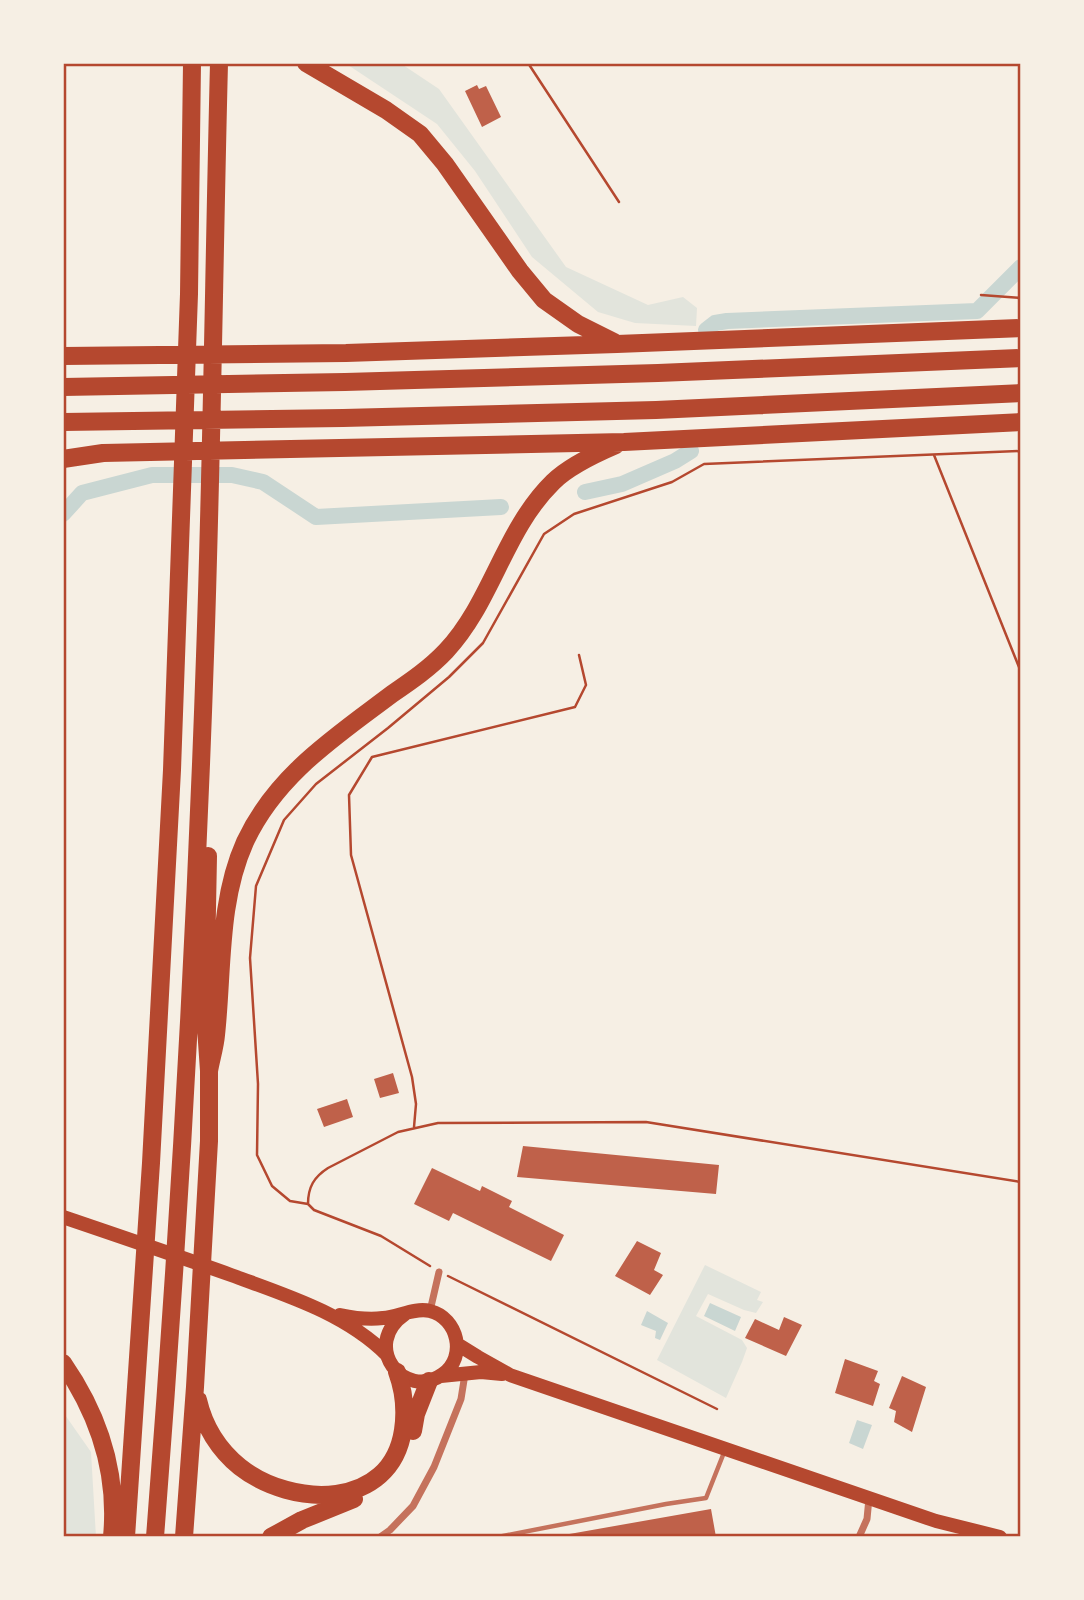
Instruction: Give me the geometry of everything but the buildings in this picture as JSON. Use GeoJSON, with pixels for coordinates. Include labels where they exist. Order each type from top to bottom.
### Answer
{"type":"FeatureCollection","features":[{"type":"Feature","properties":{"kind":"highway"},"geometry":{"type":"LineString","coordinates":[[126,1537],[162,982],[172,770],[189,294],[192,63]]}},
{"type":"Feature","properties":{"kind":"highway"},"geometry":{"type":"LineString","coordinates":[[155,1537],[181,1166],[200,771],[219,63]]}},
{"type":"Feature","properties":{"kind":"highway"},"geometry":{"type":"LineString","coordinates":[[306,63],[386,110],[420,134],[544,300],[578,324],[617,344]]}},
{"type":"Feature","properties":{"kind":"highway"},"geometry":{"type":"LineString","coordinates":[[63,356],[346,353],[1021,328]]}},
{"type":"Feature","properties":{"kind":"highway"},"geometry":{"type":"LineString","coordinates":[[63,387],[345,383],[1021,358]]}},
{"type":"Feature","properties":{"kind":"highway"},"geometry":{"type":"LineString","coordinates":[[63,422],[629,411],[1021,393]]}},
{"type":"Feature","properties":{"kind":"highway"},"geometry":{"type":"LineString","coordinates":[[63,458],[103,453],[624,442],[1021,422]]}},
{"type":"Feature","properties":{"kind":"highway"},"geometry":{"type":"LineString","coordinates":[[209,1071],[216,1037],[224,927],[232,883],[245,844],[263,810],[288,779],[319,749],[422,673],[446,652],[466,626],[536,500],[555,480],[583,461],[624,442]]}},
{"type":"Feature","properties":{"kind":"highway"},"geometry":{"type":"LineString","coordinates":[[184,1537],[209,1142],[209,1071],[205,1013],[208,859],[200,771]]}},
{"type":"Feature","properties":{"kind":"highway"},"geometry":{"type":"LineString","coordinates":[[63,1363],[98,1426],[106,1452],[111,1479],[112,1537]]}},
{"type":"Feature","properties":{"kind":"highway"},"geometry":{"type":"LineString","coordinates":[[195,1387],[208,1428],[240,1468],[291,1492],[331,1495],[349,1492],[374,1480],[386,1471],[394,1458],[401,1442],[405,1419],[405,1406],[397,1372]]}},
{"type":"Feature","properties":{"kind":"highway"},"geometry":{"type":"LineString","coordinates":[[271,1537],[302,1520],[353,1499],[393,1475],[409,1445],[416,1413],[435,1378]]}},
{"type":"Feature","properties":{"kind":"main road"},"geometry":{"type":"LineString","coordinates":[[67,1218],[253,1283],[328,1313],[373,1341],[387,1355]]}},
{"type":"Feature","properties":{"kind":"main road"},"geometry":{"type":"LineString","coordinates":[[328,1313],[357,1319],[382,1318],[413,1311],[430,1311],[441,1316],[455,1333],[457,1353],[448,1370],[435,1378]]}},
{"type":"Feature","properties":{"kind":"main road"},"geometry":{"type":"LineString","coordinates":[[405,1314],[390,1329],[385,1346],[391,1364],[406,1378],[417,1381],[465,1372],[510,1375]]}},
{"type":"Feature","properties":{"kind":"main road"},"geometry":{"type":"LineString","coordinates":[[457,1344],[510,1375],[936,1521],[1000,1537]]}},
{"type":"Feature","properties":{"kind":"street"},"geometry":{"type":"LineString","coordinates":[[430,1311],[439,1272]]}},
{"type":"Feature","properties":{"kind":"street"},"geometry":{"type":"LineString","coordinates":[[380,1537],[412,1506],[434,1468],[461,1399],[465,1372]]}},
{"type":"Feature","properties":{"kind":"street"},"geometry":{"type":"LineString","coordinates":[[859,1537],[867,1519],[869,1498]]}},
{"type":"Feature","properties":{"kind":"lane"},"geometry":{"type":"LineString","coordinates":[[498,1537],[706,1497],[725,1449]]}},
{"type":"Feature","properties":{"kind":"path"},"geometry":{"type":"LineString","coordinates":[[528,63],[620,202]]}},
{"type":"Feature","properties":{"kind":"path"},"geometry":{"type":"LineString","coordinates":[[981,295],[1021,298]]}},
{"type":"Feature","properties":{"kind":"path"},"geometry":{"type":"LineString","coordinates":[[309,1204],[290,1201],[272,1186],[257,1155],[258,1084],[250,958],[256,886],[284,820],[316,784],[449,677],[483,643],[544,534],[575,514],[672,482],[704,464],[1021,451]]}},
{"type":"Feature","properties":{"kind":"path"},"geometry":{"type":"LineString","coordinates":[[934,455],[1021,672]]}},
{"type":"Feature","properties":{"kind":"path"},"geometry":{"type":"LineString","coordinates":[[414,1127],[416,1104],[412,1077],[351,855],[349,795],[372,757],[575,708],[586,685],[579,655]]}},
{"type":"Feature","properties":{"kind":"path"},"geometry":{"type":"LineString","coordinates":[[717,1409],[439,1272],[381,1236],[314,1210],[309,1204],[308,1195],[312,1183],[317,1175],[328,1168],[398,1132],[414,1127],[438,1123],[646,1122],[1021,1182]]}},
{"type":"Feature","properties":{"kind":"shaded area"},"geometry":{"type":"Polygon","coordinates":[[[345,63],[400,63],[439,89],[566,267],[648,305],[683,297],[697,308],[696,326],[635,323],[598,312],[532,257],[475,171],[437,124],[345,63]]]}},
{"type":"Feature","properties":{"kind":"shaded area"},"geometry":{"type":"Polygon","coordinates":[[[705,1265],[761,1292],[757,1300],[763,1302],[756,1313],[708,1294],[696,1316],[742,1340],[747,1348],[726,1398],[657,1360],[705,1265]]]}},
{"type":"Feature","properties":{"kind":"shaded area"},"geometry":{"type":"Polygon","coordinates":[[[710,1303],[741,1317],[735,1331],[704,1316],[710,1303]]]}},
{"type":"Feature","properties":{"kind":"shaded area"},"geometry":{"type":"Polygon","coordinates":[[[647,1311],[668,1323],[660,1340],[655,1338],[656,1331],[641,1325],[647,1311]]]}},
{"type":"Feature","properties":{"kind":"shaded area"},"geometry":{"type":"Polygon","coordinates":[[[63,1412],[91,1452],[96,1537],[63,1537],[63,1412]]]}},
{"type":"Feature","properties":{"kind":"shaded area"},"geometry":{"type":"Polygon","coordinates":[[[857,1420],[872,1425],[863,1449],[849,1443],[857,1420]]]}},
{"type":"Feature","properties":{"kind":"waterway"},"geometry":{"type":"LineString","coordinates":[[706,330],[715,323],[727,321],[977,311],[1021,267]]}},
{"type":"Feature","properties":{"kind":"waterway"},"geometry":{"type":"LineString","coordinates":[[585,492],[622,484],[675,461],[691,451]]}},
{"type":"Feature","properties":{"kind":"waterway"},"geometry":{"type":"LineString","coordinates":[[63,514],[82,493],[152,475],[232,475],[263,482],[316,517],[501,507]]}}]}
